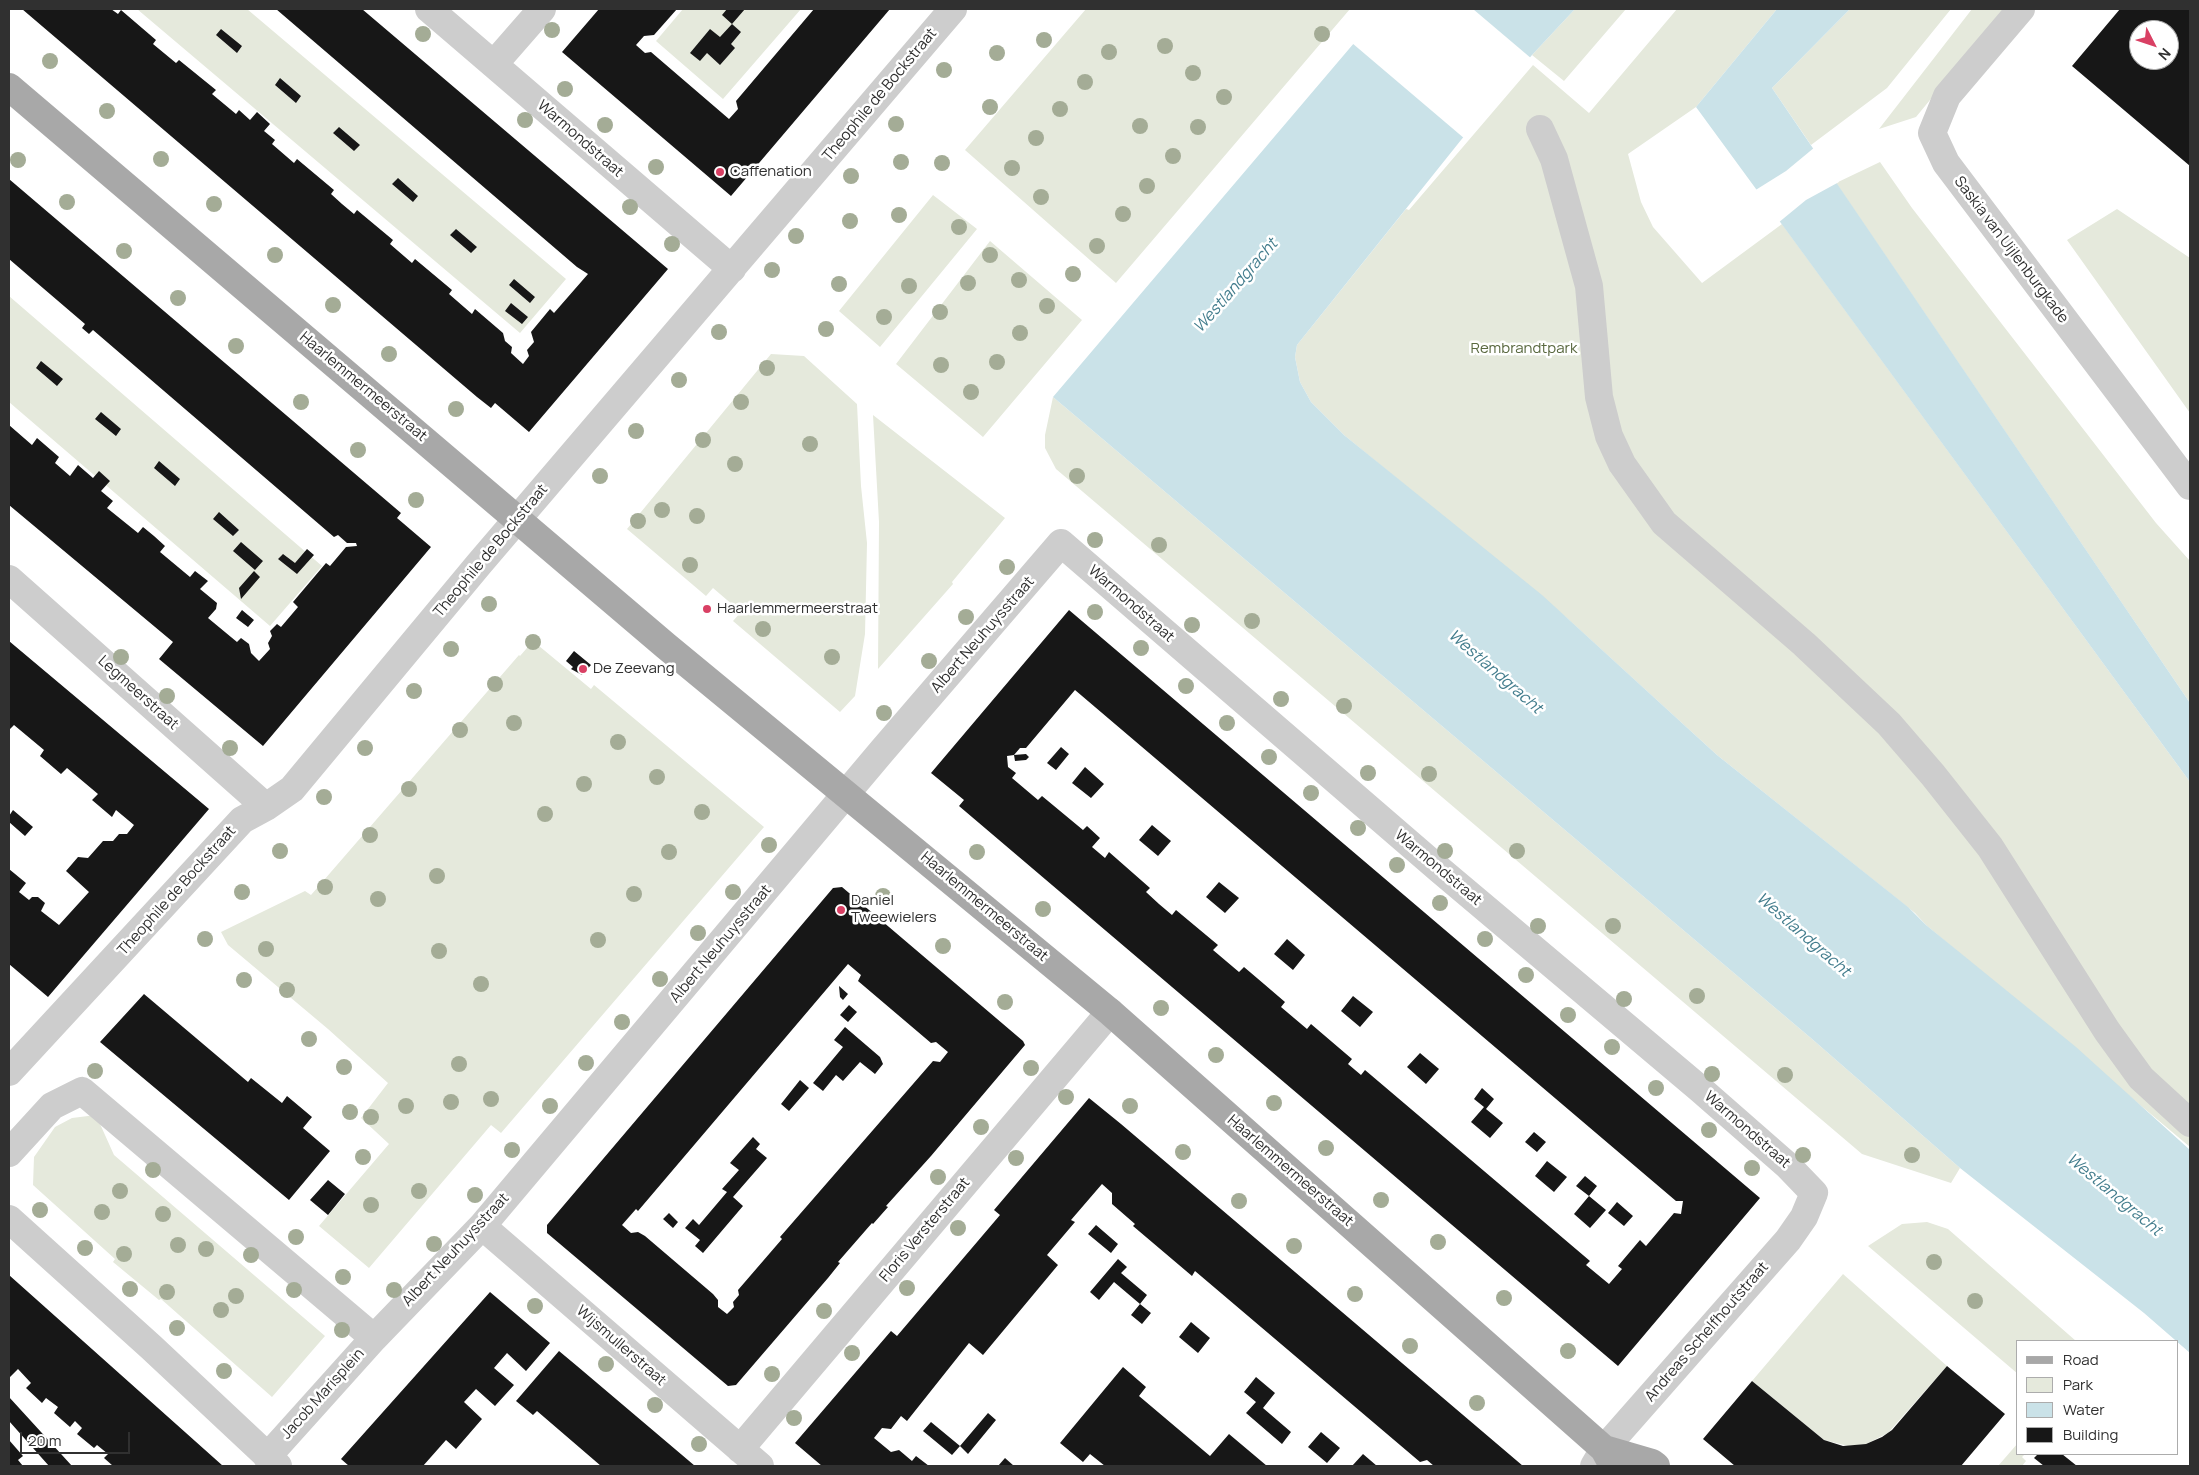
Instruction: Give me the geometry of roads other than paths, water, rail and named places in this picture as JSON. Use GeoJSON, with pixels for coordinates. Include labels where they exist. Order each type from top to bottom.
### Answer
{"type":"FeatureCollection","features":[{"type":"Feature","properties":{"kind":"main road","name":"Haarlemmermeerstraat"},"geometry":{"type":"LineString","coordinates":[[9,87],[666,646],[847,793],[1110,1012],[1603,1460]]}},
{"type":"Feature","properties":{"kind":"main road"},"geometry":{"type":"LineString","coordinates":[[1603,1460],[1652,1463],[1656,1466]]}},
{"type":"Feature","properties":{"kind":"street","name":"Warmondstraat"},"geometry":{"type":"LineString","coordinates":[[429,9],[732,269]]}},
{"type":"Feature","properties":{"kind":"street"},"geometry":{"type":"LineString","coordinates":[[494,64],[542,9]]}},
{"type":"Feature","properties":{"kind":"street","name":"Theophile de Bockstraat"},"geometry":{"type":"LineString","coordinates":[[15,1055],[242,820],[266,807],[292,789],[479,564],[953,9]]}},
{"type":"Feature","properties":{"kind":"street","name":"Saskia van Uijlenburgkade"},"geometry":{"type":"LineString","coordinates":[[2021,9],[1947,96],[1932,133],[1946,164],[2190,486]]}},
{"type":"Feature","properties":{"kind":"street"},"geometry":{"type":"LineString","coordinates":[[1540,129],[1554,159],[1589,286],[1599,397],[1608,436],[1622,464],[1664,523],[1804,644],[1888,724],[1933,775],[1990,847],[2107,1031],[2141,1078],[2190,1123]]}},
{"type":"Feature","properties":{"kind":"street","name":"Warmondstraat"},"geometry":{"type":"LineString","coordinates":[[1061,544],[1440,870],[1700,1089],[1788,1166],[1814,1193]]}},
{"type":"Feature","properties":{"kind":"street","name":"Albert Neuhuysstraat"},"geometry":{"type":"LineString","coordinates":[[374,1338],[482,1226],[847,793],[1061,544]]}},
{"type":"Feature","properties":{"kind":"street","name":"Legmeerstraat"},"geometry":{"type":"LineString","coordinates":[[9,579],[266,807]]}},
{"type":"Feature","properties":{"kind":"street","name":"Floris Versterstraat"},"geometry":{"type":"LineString","coordinates":[[750,1458],[1110,1012]]}},
{"type":"Feature","properties":{"kind":"street","name":"Jacob Marisplein"},"geometry":{"type":"LineString","coordinates":[[9,1153],[52,1106],[82,1091],[374,1338],[272,1462],[151,1347],[9,1218]]}},
{"type":"Feature","properties":{"kind":"street","name":"Andreas Schelfhoutstraat"},"geometry":{"type":"LineString","coordinates":[[1603,1460],[1788,1240],[1804,1217],[1814,1193]]}},
{"type":"Feature","properties":{"kind":"street","name":"Wijsmullerstraat"},"geometry":{"type":"LineString","coordinates":[[482,1226],[750,1458]]}},
{"type":"Feature","properties":{"kind":"water","name":"Westlandgracht"},"geometry":{"type":"Polygon","coordinates":[[[1383,9],[1575,9],[1532,55],[1461,140],[1297,345],[1295,357],[1300,382],[1311,402],[1344,435],[1542,595],[1717,755],[1908,907],[1926,925],[2076,1047],[2190,1150],[2190,1353],[2179,1343],[2179,1340],[2175,1340],[2144,1313],[1960,1168],[1812,1039],[1053,397],[1383,9]]]}},
{"type":"Feature","properties":{"kind":"water"},"geometry":{"type":"Polygon","coordinates":[[[1777,9],[1850,9],[1772,88],[2190,703],[2190,782],[1696,107],[1777,9]]]}},
{"type":"Feature","properties":{"kind":"place","name":"Caffenation"},"geometry":{"type":"Point","coordinates":[720,172]}},
{"type":"Feature","properties":{"kind":"place","name":"Haarlemmermeerstraat"},"geometry":{"type":"Point","coordinates":[707,609]}},
{"type":"Feature","properties":{"kind":"place","name":"De Zeevang"},"geometry":{"type":"Point","coordinates":[583,669]}},
{"type":"Feature","properties":{"kind":"place","name":"Daniel Tweewielers"},"geometry":{"type":"Point","coordinates":[841,910]}},
{"type":"Feature","properties":{"kind":"park label","name":"Rembrandtpark"},"geometry":{"type":"Point","coordinates":[1524,349]}}]}
